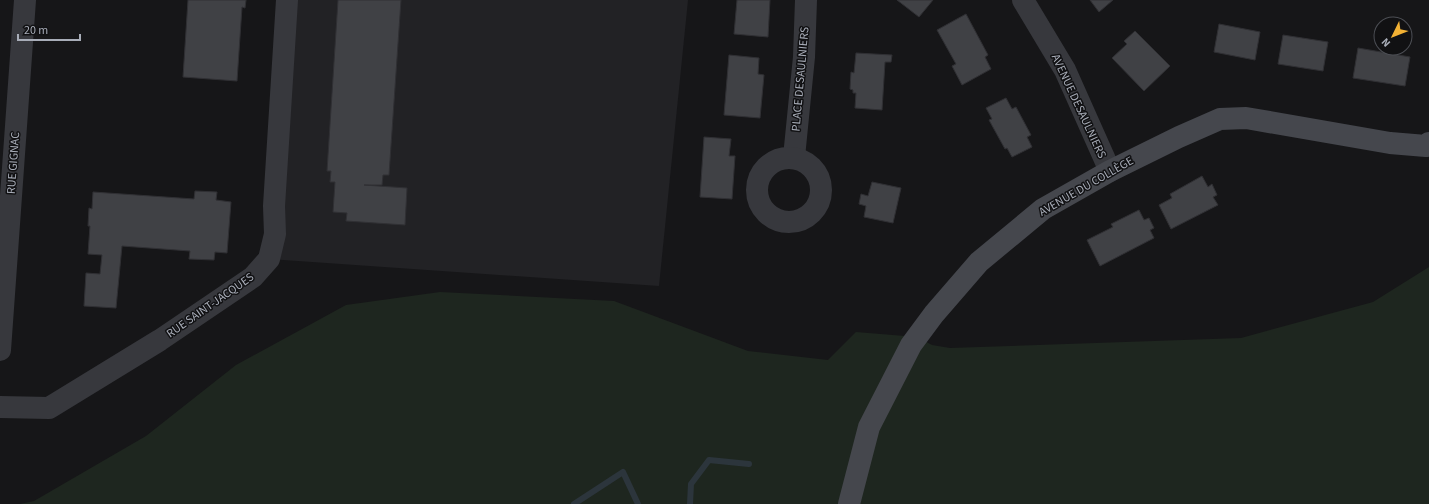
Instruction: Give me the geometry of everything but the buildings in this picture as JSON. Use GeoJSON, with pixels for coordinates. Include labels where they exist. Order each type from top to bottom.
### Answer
{"type":"FeatureCollection","features":[{"type":"Feature","properties":{"kind":"street","name":"RUE GIGNAC"},"geometry":{"type":"LineString","coordinates":[[0,350],[25,0]]}},
{"type":"Feature","properties":{"kind":"street","name":"RUE SAINT-JACQUES"},"geometry":{"type":"LineString","coordinates":[[0,407],[49,408],[160,340],[253,276],[269,259],[275,234],[274,206],[287,0]]}},
{"type":"Feature","properties":{"kind":"street","name":"PLACE DESAULNIERS"},"geometry":{"type":"LineString","coordinates":[[794,157],[804,57],[806,0]]}},
{"type":"Feature","properties":{"kind":"street","name":"AVENUE DESAULNIERS"},"geometry":{"type":"LineString","coordinates":[[1023,0],[1065,70],[1110,171]]}},
{"type":"Feature","properties":{"kind":"street","name":"AVENUE DU COLLÈGE"},"geometry":{"type":"LineString","coordinates":[[849,504],[870,427],[911,345],[934,314],[979,262],[1043,208],[1110,171],[1179,136],[1220,119],[1246,118],[1390,143],[1426,146],[1429,143]]}},
{"type":"Feature","properties":{"kind":"shaded area"},"geometry":{"type":"Polygon","coordinates":[[[286,0],[688,0],[659,286],[269,259],[286,0]]]}},
{"type":"Feature","properties":{"kind":"shaded area"},"geometry":{"type":"Polygon","coordinates":[[[1429,267],[1429,504],[20,504],[34,501],[146,436],[236,365],[346,305],[440,292],[614,301],[748,351],[828,360],[856,332],[917,337],[932,345],[950,348],[1241,338],[1373,302],[1429,267]]]}},
{"type":"Feature","properties":{"kind":"waterway"},"geometry":{"type":"LineString","coordinates":[[690,504],[691,484],[709,460],[749,464]]}},
{"type":"Feature","properties":{"kind":"waterway"},"geometry":{"type":"LineString","coordinates":[[574,504],[623,472],[638,504]]}}]}
